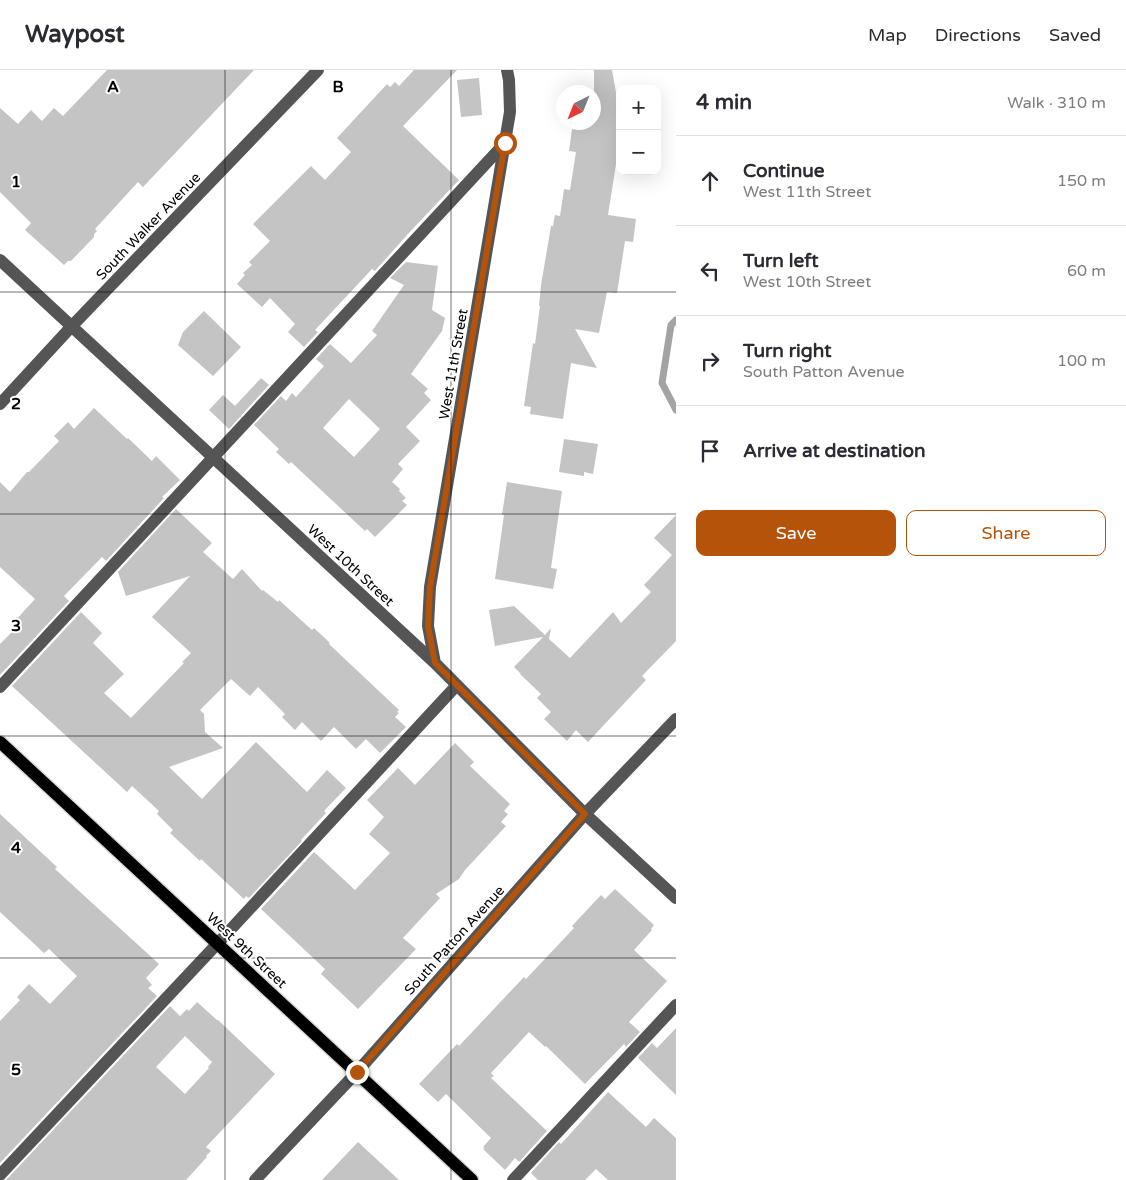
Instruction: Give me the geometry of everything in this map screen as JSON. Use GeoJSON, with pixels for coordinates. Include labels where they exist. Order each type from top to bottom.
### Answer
{"type":"FeatureCollection","features":[{"type":"Feature","properties":{"kind":"main road","name":"West 9th Street"},"geometry":{"type":"LineString","coordinates":[[0,742],[472,1180]]}},
{"type":"Feature","properties":{"kind":"street","name":"South Walker Avenue"},"geometry":{"type":"LineString","coordinates":[[0,404],[71,327],[318,70]]}},
{"type":"Feature","properties":{"kind":"street","name":"West 11th Street"},"geometry":{"type":"LineString","coordinates":[[435,663],[428,626],[430,587],[510,112],[507,70]]}},
{"type":"Feature","properties":{"kind":"street"},"geometry":{"type":"LineString","coordinates":[[0,687],[505,143]]}},
{"type":"Feature","properties":{"kind":"street","name":"West 10th Street"},"geometry":{"type":"LineString","coordinates":[[0,260],[435,663],[585,814],[676,898]]}},
{"type":"Feature","properties":{"kind":"street"},"geometry":{"type":"LineString","coordinates":[[0,1175],[218,944],[457,685]]}},
{"type":"Feature","properties":{"kind":"street","name":"South Patton Avenue"},"geometry":{"type":"LineString","coordinates":[[255,1180],[357,1072],[585,814],[676,719]]}},
{"type":"Feature","properties":{"kind":"street"},"geometry":{"type":"LineString","coordinates":[[512,1180],[676,1005]]}},
{"type":"Feature","properties":{"kind":"building"},"geometry":{"type":"Polygon","coordinates":[[[107,70],[254,70],[143,187],[138,182],[95,229],[97,231],[94,237],[71,261],[64,265],[25,230],[31,223],[0,192],[0,108],[18,124],[31,110],[42,121],[54,108],[63,116],[107,70]]]}},
{"type":"Feature","properties":{"kind":"building"},"geometry":{"type":"Polygon","coordinates":[[[414,70],[457,70],[403,126],[459,180],[375,271],[372,269],[315,330],[318,332],[304,347],[288,332],[295,324],[270,298],[262,307],[237,284],[245,275],[243,273],[252,265],[249,262],[270,241],[253,224],[311,166],[325,180],[351,152],[337,138],[387,84],[390,87],[395,82],[399,86],[414,70]]]}},
{"type":"Feature","properties":{"kind":"building"},"geometry":{"type":"Polygon","coordinates":[[[594,70],[612,70],[616,92],[616,164],[608,215],[636,219],[633,242],[625,241],[617,293],[607,292],[599,333],[575,329],[597,368],[571,363],[563,419],[530,414],[531,407],[524,406],[533,343],[535,344],[541,285],[551,226],[553,226],[555,215],[560,216],[564,189],[570,190],[576,152],[569,151],[572,130],[601,130],[601,85],[594,85],[594,70]]]}},
{"type":"Feature","properties":{"kind":"building"},"geometry":{"type":"Polygon","coordinates":[[[479,78],[482,115],[461,117],[457,80],[479,78]]]}},
{"type":"Feature","properties":{"kind":"building"},"geometry":{"type":"Polygon","coordinates":[[[406,262],[438,266],[432,310],[445,318],[442,331],[411,374],[428,389],[424,393],[431,400],[406,427],[420,441],[398,464],[403,469],[392,482],[406,498],[402,501],[407,505],[375,537],[367,529],[365,531],[291,462],[289,464],[276,452],[279,449],[254,425],[281,396],[286,401],[292,393],[296,397],[324,366],[316,359],[330,344],[351,363],[377,335],[372,331],[404,285],[390,278],[406,262]],[[349,399],[323,428],[354,457],[380,429],[349,399]]]}},
{"type":"Feature","properties":{"kind":"building"},"geometry":{"type":"Polygon","coordinates":[[[204,311],[241,347],[213,376],[178,345],[183,332],[204,311]]]}},
{"type":"Feature","properties":{"kind":"building"},"geometry":{"type":"Polygon","coordinates":[[[261,378],[269,385],[229,429],[209,410],[223,395],[235,406],[261,378]]]}},
{"type":"Feature","properties":{"kind":"building"},"geometry":{"type":"Polygon","coordinates":[[[94,408],[152,461],[156,456],[180,480],[162,497],[164,498],[106,561],[102,557],[64,596],[69,601],[0,675],[0,644],[17,627],[13,623],[35,599],[0,567],[0,482],[10,492],[27,472],[59,441],[54,436],[68,422],[74,429],[94,408]]]}},
{"type":"Feature","properties":{"kind":"building"},"geometry":{"type":"Polygon","coordinates":[[[564,439],[598,444],[593,474],[584,472],[584,476],[559,472],[564,439]]]}},
{"type":"Feature","properties":{"kind":"building"},"geometry":{"type":"Polygon","coordinates":[[[507,482],[562,491],[551,568],[557,569],[553,589],[495,579],[507,482]]]}},
{"type":"Feature","properties":{"kind":"building"},"geometry":{"type":"Polygon","coordinates":[[[176,509],[212,543],[203,552],[233,579],[242,569],[262,591],[278,602],[279,600],[312,630],[314,628],[399,710],[395,717],[406,727],[380,753],[366,739],[356,749],[334,727],[321,741],[302,722],[295,730],[282,717],[285,714],[258,687],[250,696],[231,679],[200,710],[204,714],[205,732],[223,748],[169,767],[202,799],[256,742],[307,792],[327,770],[346,788],[324,811],[326,813],[302,841],[249,898],[246,896],[244,899],[170,833],[173,830],[157,814],[159,811],[132,786],[127,792],[12,686],[81,612],[102,633],[93,643],[124,674],[104,693],[131,718],[184,663],[182,662],[191,653],[152,617],[190,576],[126,596],[118,572],[176,509]]]}},
{"type":"Feature","properties":{"kind":"building"},"geometry":{"type":"Polygon","coordinates":[[[676,515],[676,641],[642,676],[646,680],[588,742],[576,730],[567,741],[544,719],[551,712],[537,698],[541,694],[514,667],[543,637],[495,646],[489,610],[514,606],[545,635],[551,628],[549,639],[570,658],[613,612],[621,623],[651,592],[644,585],[672,555],[654,538],[676,515]]]}},
{"type":"Feature","properties":{"kind":"building"},"geometry":{"type":"Polygon","coordinates":[[[455,743],[474,762],[470,766],[510,804],[504,811],[508,814],[501,822],[506,826],[459,879],[436,894],[440,898],[403,938],[416,949],[358,1009],[321,974],[325,969],[261,909],[314,852],[355,890],[390,853],[369,834],[384,817],[367,800],[398,768],[415,785],[455,743]]]}},
{"type":"Feature","properties":{"kind":"building"},"geometry":{"type":"Polygon","coordinates":[[[0,814],[57,867],[55,869],[159,964],[146,978],[152,985],[148,988],[157,996],[0,1163],[0,1021],[20,1000],[17,997],[29,984],[50,1004],[77,976],[49,949],[44,953],[0,912],[0,814]]]}},
{"type":"Feature","properties":{"kind":"building"},"geometry":{"type":"Polygon","coordinates":[[[615,889],[654,925],[652,930],[634,950],[667,981],[629,1022],[640,1032],[626,1047],[624,1044],[585,1084],[529,1032],[491,1073],[494,1076],[491,1078],[547,1131],[519,1162],[515,1158],[505,1170],[483,1149],[491,1138],[446,1094],[438,1102],[419,1084],[457,1044],[459,1046],[524,977],[526,979],[574,928],[572,926],[601,895],[605,899],[615,889]]]}},
{"type":"Feature","properties":{"kind":"building"},"geometry":{"type":"Polygon","coordinates":[[[197,1002],[275,1074],[206,1147],[211,1151],[186,1180],[6,1180],[170,1006],[180,1016],[187,1009],[189,1011],[197,1002]],[[185,1036],[156,1067],[185,1094],[209,1068],[212,1062],[185,1036]]]}},
{"type":"Feature","properties":{"kind":"building"},"geometry":{"type":"Polygon","coordinates":[[[676,1028],[676,1095],[638,1058],[652,1043],[657,1048],[676,1028]]]}},
{"type":"Feature","properties":{"kind":"building"},"geometry":{"type":"Polygon","coordinates":[[[608,1092],[646,1127],[654,1118],[676,1138],[676,1180],[608,1180],[596,1169],[585,1180],[538,1180],[531,1173],[559,1142],[561,1144],[608,1092]]]}},
{"type":"Feature","properties":{"kind":"building"},"geometry":{"type":"Polygon","coordinates":[[[358,1142],[399,1180],[322,1180],[358,1142]]]}},
{"type":"Feature","properties":{"kind":"waterway"},"geometry":{"type":"LineString","coordinates":[[676,320],[671,325],[662,383],[676,410]]}},
{"type":"Feature","properties":{"kind":"route"},"geometry":{"type":"LineString","coordinates":[[357,1072],[585,814],[435,663],[428,626],[430,587],[505,143]]}}]}
